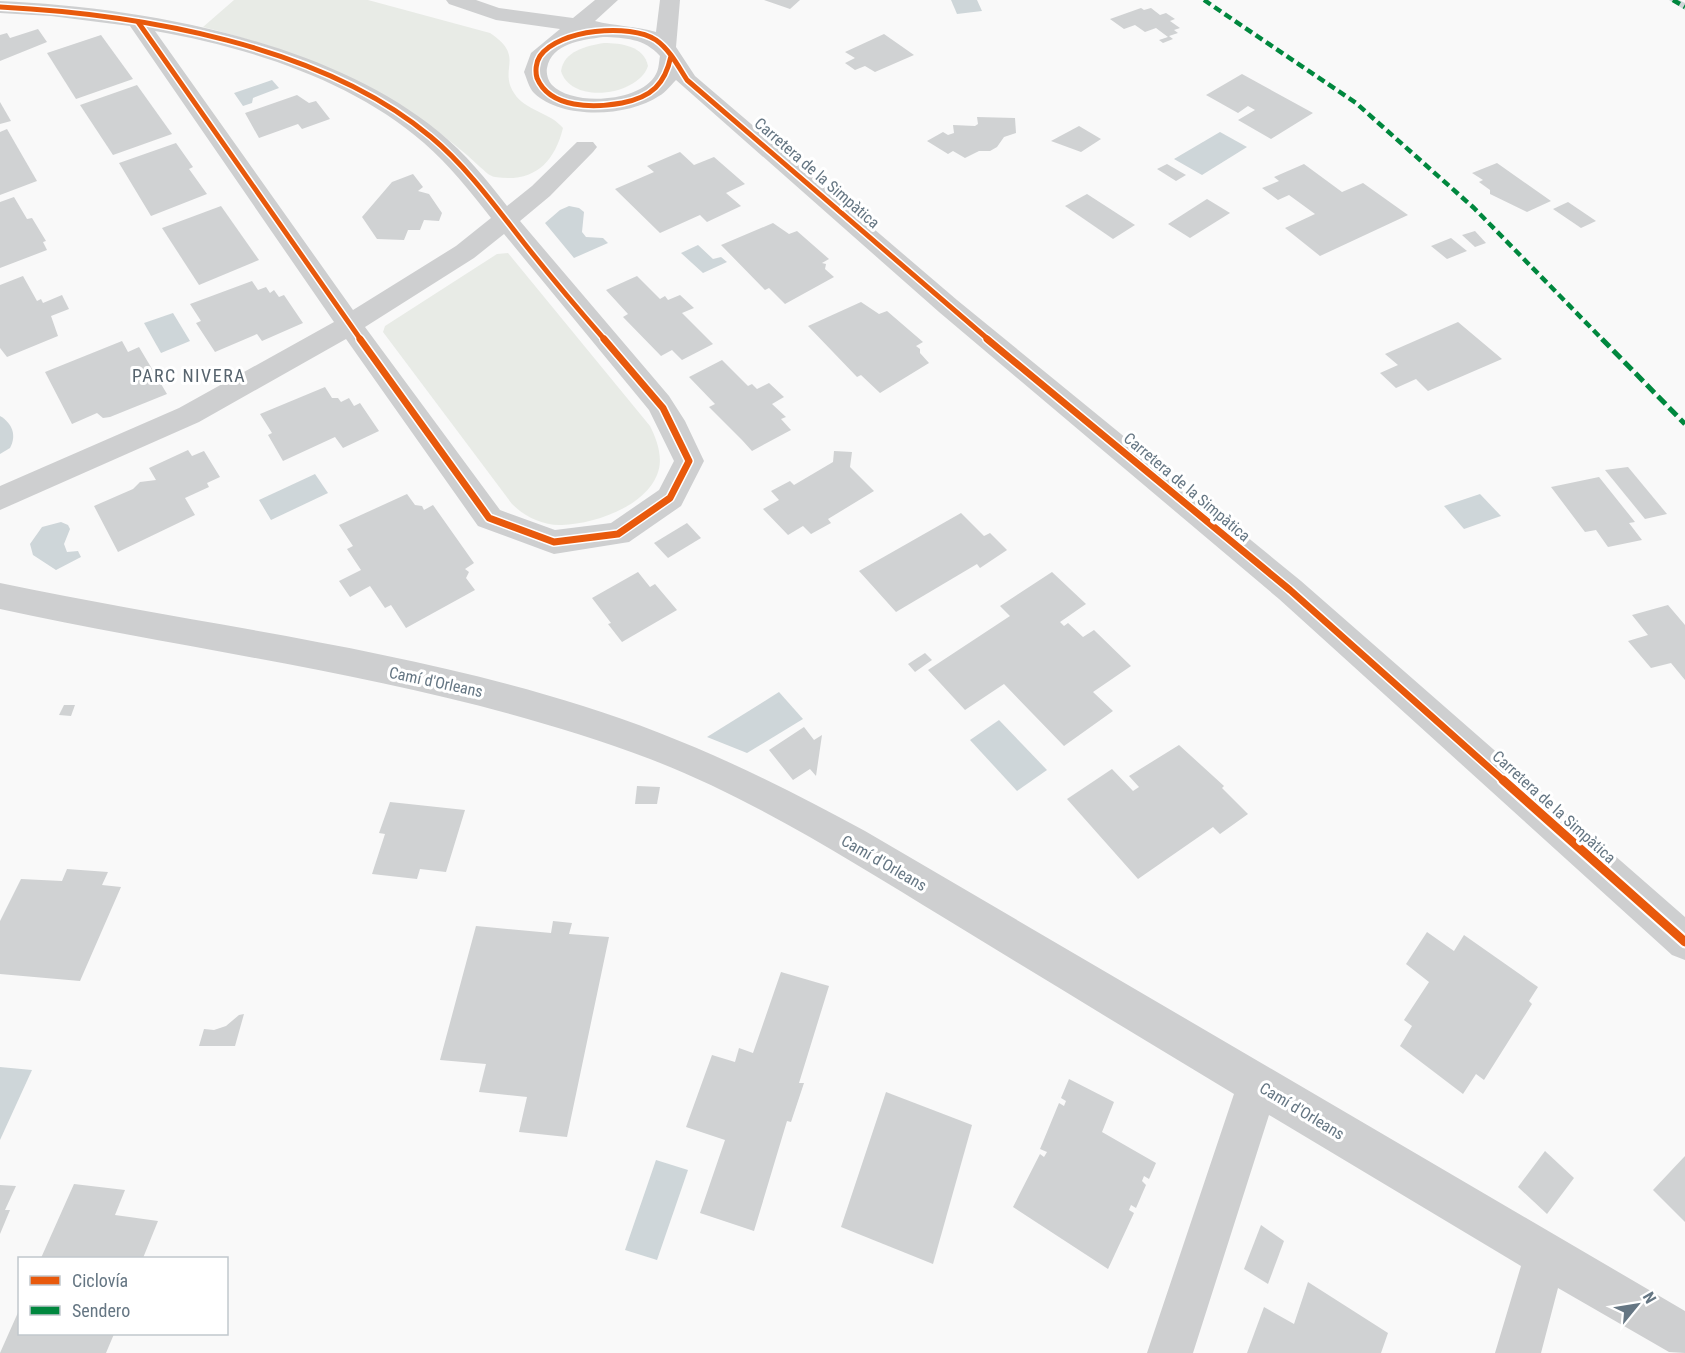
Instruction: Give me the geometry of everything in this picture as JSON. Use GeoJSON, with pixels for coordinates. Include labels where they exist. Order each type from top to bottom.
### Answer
{"type":"FeatureCollection","features":[{"type":"Feature","properties":{"kind":"street"},"geometry":{"type":"LineString","coordinates":[[456,0],[496,14],[623,31],[654,39],[668,52]]}},
{"type":"Feature","properties":{"kind":"street"},"geometry":{"type":"LineString","coordinates":[[535,70],[539,58],[608,0]]}},
{"type":"Feature","properties":{"kind":"street"},"geometry":{"type":"LineString","coordinates":[[623,31],[618,18],[625,0]]}},
{"type":"Feature","properties":{"kind":"street"},"geometry":{"type":"LineString","coordinates":[[551,47],[578,34],[623,31],[647,26],[670,2]]}},
{"type":"Feature","properties":{"kind":"street"},"geometry":{"type":"LineString","coordinates":[[0,499],[189,416],[349,324],[465,252],[541,191],[594,135],[637,99],[668,77],[672,66],[668,52],[670,2]]}},
{"type":"Feature","properties":{"kind":"street"},"geometry":{"type":"LineString","coordinates":[[0,7],[104,15],[138,22],[256,49],[299,64],[351,87],[430,136],[462,168],[506,219],[520,241],[663,409],[689,461],[670,498],[618,534],[554,542],[489,518],[349,324],[138,22]]}},
{"type":"Feature","properties":{"kind":"street"},"geometry":{"type":"LineString","coordinates":[[496,14],[530,46],[537,80],[543,89],[594,135]]}},
{"type":"Feature","properties":{"kind":"street","name":"Carretera de la Simpàtica"},"geometry":{"type":"LineString","coordinates":[[668,52],[687,80],[948,306],[1290,590],[1685,942]]}},
{"type":"Feature","properties":{"kind":"street","name":"Carretera de la Simpàtica"},"geometry":{"type":"LineString","coordinates":[[554,97],[589,106],[637,99],[700,105],[738,123]]}},
{"type":"Feature","properties":{"kind":"street","name":"Camí d'Orleans"},"geometry":{"type":"LineString","coordinates":[[0,596],[483,691],[603,726],[669,751],[745,787],[866,851],[1545,1257],[1685,1336]]}},
{"type":"Feature","properties":{"kind":"street"},"geometry":{"type":"LineString","coordinates":[[1170,1353],[1258,1084]]}},
{"type":"Feature","properties":{"kind":"street"},"geometry":{"type":"LineString","coordinates":[[1518,1353],[1545,1257]]}},
{"type":"Feature","properties":{"kind":"shaded area"},"geometry":{"type":"Polygon","coordinates":[[[234,0],[368,0],[490,33],[507,49],[510,84],[514,93],[524,104],[551,118],[563,128],[559,141],[548,161],[531,174],[508,178],[491,176],[434,129],[374,90],[292,54],[203,27],[234,0]]]}},
{"type":"Feature","properties":{"kind":"shaded area"},"geometry":{"type":"Polygon","coordinates":[[[951,0],[977,0],[982,11],[957,14],[951,0]]]}},
{"type":"Feature","properties":{"kind":"shaded area"},"geometry":{"type":"Polygon","coordinates":[[[604,43],[631,47],[642,54],[648,66],[642,76],[619,90],[604,92],[577,89],[567,82],[561,71],[566,59],[583,48],[604,43]]]}},
{"type":"Feature","properties":{"kind":"shaded area"},"geometry":{"type":"Polygon","coordinates":[[[272,80],[279,88],[253,98],[252,103],[243,106],[234,93],[272,80]]]}},
{"type":"Feature","properties":{"kind":"shaded area"},"geometry":{"type":"Polygon","coordinates":[[[1220,132],[1247,147],[1202,175],[1174,159],[1220,132]]]}},
{"type":"Feature","properties":{"kind":"shaded area"},"geometry":{"type":"Polygon","coordinates":[[[569,206],[579,208],[584,212],[582,232],[586,237],[603,238],[608,243],[574,258],[545,223],[560,210],[569,206]]]}},
{"type":"Feature","properties":{"kind":"shaded area"},"geometry":{"type":"Polygon","coordinates":[[[698,245],[713,259],[721,257],[727,262],[703,273],[681,253],[698,245]]]}},
{"type":"Feature","properties":{"kind":"shaded area"},"geometry":{"type":"Polygon","coordinates":[[[508,253],[650,426],[655,437],[660,463],[657,475],[641,496],[617,512],[575,524],[555,525],[535,520],[517,509],[383,332],[385,326],[497,254],[508,253]]]}},
{"type":"Feature","properties":{"kind":"shaded area"},"geometry":{"type":"Polygon","coordinates":[[[173,313],[190,341],[161,353],[144,323],[173,313]]]}},
{"type":"Feature","properties":{"kind":"shaded area"},"geometry":{"type":"Polygon","coordinates":[[[0,416],[8,422],[13,439],[10,448],[0,454],[0,416]]]}},
{"type":"Feature","properties":{"kind":"shaded area"},"geometry":{"type":"Polygon","coordinates":[[[315,474],[328,493],[271,520],[259,500],[315,474]]]}},
{"type":"Feature","properties":{"kind":"shaded area"},"geometry":{"type":"Polygon","coordinates":[[[1480,494],[1501,516],[1464,529],[1444,506],[1480,494]]]}},
{"type":"Feature","properties":{"kind":"shaded area"},"geometry":{"type":"Polygon","coordinates":[[[61,522],[68,525],[70,529],[64,544],[67,552],[78,551],[81,557],[56,570],[33,555],[30,544],[42,527],[61,522]]]}},
{"type":"Feature","properties":{"kind":"shaded area"},"geometry":{"type":"Polygon","coordinates":[[[779,692],[803,719],[747,753],[707,737],[779,692]]]}},
{"type":"Feature","properties":{"kind":"shaded area"},"geometry":{"type":"Polygon","coordinates":[[[999,720],[1047,770],[1017,791],[970,740],[999,720]]]}},
{"type":"Feature","properties":{"kind":"shaded area"},"geometry":{"type":"Polygon","coordinates":[[[0,1067],[32,1070],[0,1140],[0,1067]]]}},
{"type":"Feature","properties":{"kind":"shaded area"},"geometry":{"type":"Polygon","coordinates":[[[656,1160],[688,1170],[657,1260],[625,1250],[656,1160]]]}},
{"type":"Feature","properties":{"kind":"building"},"geometry":{"type":"Polygon","coordinates":[[[764,0],[800,0],[790,9],[764,0]]]}},
{"type":"Feature","properties":{"kind":"building"},"geometry":{"type":"Polygon","coordinates":[[[1141,8],[1144,10],[1151,8],[1160,15],[1166,13],[1175,19],[1170,21],[1180,28],[1174,30],[1178,33],[1169,36],[1173,39],[1163,43],[1159,40],[1168,37],[1156,28],[1145,32],[1135,25],[1124,29],[1110,19],[1141,8]]]}},
{"type":"Feature","properties":{"kind":"building"},"geometry":{"type":"Polygon","coordinates":[[[38,29],[47,42],[0,61],[0,35],[7,33],[10,38],[38,29]]]}},
{"type":"Feature","properties":{"kind":"building"},"geometry":{"type":"Polygon","coordinates":[[[884,34],[914,55],[875,72],[865,66],[855,70],[845,63],[855,58],[845,52],[884,34]]]}},
{"type":"Feature","properties":{"kind":"building"},"geometry":{"type":"Polygon","coordinates":[[[101,35],[133,79],[76,99],[47,53],[101,35]]]}},
{"type":"Feature","properties":{"kind":"building"},"geometry":{"type":"Polygon","coordinates":[[[1242,74],[1313,113],[1271,139],[1238,120],[1255,110],[1248,106],[1238,113],[1206,95],[1242,74]]]}},
{"type":"Feature","properties":{"kind":"building"},"geometry":{"type":"Polygon","coordinates":[[[137,85],[172,134],[113,155],[80,105],[137,85]]]}},
{"type":"Feature","properties":{"kind":"building"},"geometry":{"type":"Polygon","coordinates":[[[297,95],[309,103],[316,101],[330,119],[302,129],[298,124],[259,138],[245,113],[297,95]]]}},
{"type":"Feature","properties":{"kind":"building"},"geometry":{"type":"Polygon","coordinates":[[[0,102],[11,121],[0,124],[0,102]]]}},
{"type":"Feature","properties":{"kind":"building"},"geometry":{"type":"Polygon","coordinates":[[[977,117],[1015,118],[1016,133],[1004,137],[997,147],[990,151],[979,151],[965,158],[953,151],[948,154],[927,141],[943,132],[948,135],[954,133],[953,125],[975,126],[978,124],[977,117]]]}},
{"type":"Feature","properties":{"kind":"building"},"geometry":{"type":"Polygon","coordinates":[[[1079,126],[1101,139],[1081,152],[1051,141],[1079,126]]]}},
{"type":"Feature","properties":{"kind":"building"},"geometry":{"type":"Polygon","coordinates":[[[7,129],[37,181],[0,195],[0,132],[7,129]]]}},
{"type":"Feature","properties":{"kind":"building"},"geometry":{"type":"Polygon","coordinates":[[[176,143],[193,167],[189,169],[207,194],[151,216],[119,163],[176,143]]]}},
{"type":"Feature","properties":{"kind":"building"},"geometry":{"type":"Polygon","coordinates":[[[680,152],[694,165],[714,157],[745,184],[726,193],[741,206],[707,222],[700,215],[660,233],[615,189],[654,172],[647,166],[680,152]]]}},
{"type":"Feature","properties":{"kind":"building"},"geometry":{"type":"Polygon","coordinates":[[[1497,163],[1551,201],[1527,212],[1490,194],[1490,190],[1479,182],[1483,180],[1472,173],[1497,163]]]}},
{"type":"Feature","properties":{"kind":"building"},"geometry":{"type":"Polygon","coordinates":[[[1167,164],[1186,175],[1176,181],[1157,169],[1167,164]]]}},
{"type":"Feature","properties":{"kind":"building"},"geometry":{"type":"Polygon","coordinates":[[[1304,164],[1342,192],[1363,183],[1408,215],[1320,256],[1285,228],[1315,214],[1289,195],[1278,200],[1262,188],[1279,181],[1274,177],[1304,164]]]}},
{"type":"Feature","properties":{"kind":"building"},"geometry":{"type":"Polygon","coordinates":[[[413,174],[423,187],[418,191],[429,194],[442,213],[439,221],[424,220],[420,230],[408,230],[404,240],[377,239],[362,217],[392,182],[413,174]]]}},
{"type":"Feature","properties":{"kind":"building"},"geometry":{"type":"Polygon","coordinates":[[[1087,194],[1135,225],[1113,239],[1065,206],[1087,194]]]}},
{"type":"Feature","properties":{"kind":"building"},"geometry":{"type":"Polygon","coordinates":[[[14,197],[27,219],[32,218],[46,241],[43,242],[47,250],[0,268],[0,202],[14,197]]]}},
{"type":"Feature","properties":{"kind":"building"},"geometry":{"type":"Polygon","coordinates":[[[1207,199],[1230,213],[1190,238],[1168,224],[1207,199]]]}},
{"type":"Feature","properties":{"kind":"building"},"geometry":{"type":"Polygon","coordinates":[[[1568,202],[1596,221],[1581,228],[1553,209],[1568,202]]]}},
{"type":"Feature","properties":{"kind":"building"},"geometry":{"type":"Polygon","coordinates":[[[221,206],[259,260],[199,285],[162,228],[221,206]]]}},
{"type":"Feature","properties":{"kind":"building"},"geometry":{"type":"Polygon","coordinates":[[[773,223],[789,234],[797,231],[829,259],[822,263],[826,264],[825,269],[834,277],[785,304],[769,288],[765,290],[721,245],[773,223]]]}},
{"type":"Feature","properties":{"kind":"building"},"geometry":{"type":"Polygon","coordinates":[[[1475,231],[1486,243],[1475,247],[1462,235],[1475,231]]]}},
{"type":"Feature","properties":{"kind":"building"},"geometry":{"type":"Polygon","coordinates":[[[1451,238],[1467,251],[1447,259],[1431,246],[1451,238]]]}},
{"type":"Feature","properties":{"kind":"building"},"geometry":{"type":"Polygon","coordinates":[[[23,276],[37,301],[41,299],[43,303],[62,295],[69,309],[51,316],[58,336],[7,357],[0,348],[0,285],[23,276]]]}},
{"type":"Feature","properties":{"kind":"building"},"geometry":{"type":"Polygon","coordinates":[[[637,276],[660,299],[665,296],[668,300],[680,295],[694,308],[682,313],[713,344],[682,360],[672,350],[661,356],[623,317],[628,314],[606,290],[637,276]]]}},
{"type":"Feature","properties":{"kind":"building"},"geometry":{"type":"Polygon","coordinates":[[[252,281],[258,290],[266,287],[270,293],[274,290],[279,297],[284,295],[303,323],[262,341],[257,334],[215,352],[196,323],[201,321],[190,304],[252,281]]]}},
{"type":"Feature","properties":{"kind":"building"},"geometry":{"type":"Polygon","coordinates":[[[861,302],[879,314],[887,311],[923,342],[916,346],[929,363],[880,393],[861,375],[857,377],[808,326],[861,302]]]}},
{"type":"Feature","properties":{"kind":"building"},"geometry":{"type":"Polygon","coordinates":[[[1458,322],[1502,359],[1428,391],[1416,379],[1396,388],[1380,373],[1398,365],[1385,354],[1458,322]]]}},
{"type":"Feature","properties":{"kind":"building"},"geometry":{"type":"Polygon","coordinates":[[[122,341],[128,352],[139,347],[167,394],[110,417],[103,418],[97,413],[72,424],[45,372],[122,341]]]}},
{"type":"Feature","properties":{"kind":"building"},"geometry":{"type":"Polygon","coordinates":[[[722,360],[748,386],[752,384],[757,389],[769,383],[784,397],[772,404],[786,417],[781,419],[791,430],[752,451],[709,407],[715,404],[689,377],[722,360]]]}},
{"type":"Feature","properties":{"kind":"building"},"geometry":{"type":"Polygon","coordinates":[[[325,387],[332,398],[338,398],[341,402],[349,398],[354,406],[360,403],[379,431],[343,448],[335,437],[283,461],[268,435],[272,433],[260,414],[325,387]]]}},
{"type":"Feature","properties":{"kind":"building"},"geometry":{"type":"Polygon","coordinates":[[[188,450],[192,456],[204,451],[220,477],[207,483],[209,487],[185,498],[195,515],[118,552],[94,506],[133,489],[140,482],[156,480],[149,468],[188,450]]]}},
{"type":"Feature","properties":{"kind":"building"},"geometry":{"type":"Polygon","coordinates":[[[834,451],[852,452],[850,467],[874,491],[828,519],[831,523],[811,534],[803,526],[788,535],[763,509],[779,500],[771,491],[790,481],[794,485],[833,462],[834,451]]]}},
{"type":"Feature","properties":{"kind":"building"},"geometry":{"type":"Polygon","coordinates":[[[1628,467],[1667,514],[1645,519],[1605,470],[1628,467]]]}},
{"type":"Feature","properties":{"kind":"building"},"geometry":{"type":"Polygon","coordinates":[[[1599,477],[1635,522],[1629,523],[1642,540],[1608,547],[1596,530],[1585,532],[1551,487],[1599,477]]]}},
{"type":"Feature","properties":{"kind":"building"},"geometry":{"type":"Polygon","coordinates":[[[407,494],[415,505],[422,506],[424,510],[433,505],[474,563],[465,569],[469,572],[466,578],[475,590],[406,628],[391,605],[385,608],[370,586],[350,597],[339,581],[361,570],[347,549],[353,546],[339,525],[407,494]]]}},
{"type":"Feature","properties":{"kind":"building"},"geometry":{"type":"Polygon","coordinates":[[[961,513],[984,536],[990,533],[1007,550],[980,568],[977,564],[896,612],[859,571],[961,513]]]}},
{"type":"Feature","properties":{"kind":"building"},"geometry":{"type":"Polygon","coordinates":[[[687,523],[701,538],[668,558],[654,543],[687,523]]]}},
{"type":"Feature","properties":{"kind":"building"},"geometry":{"type":"Polygon","coordinates":[[[638,572],[650,587],[655,584],[677,610],[622,642],[592,598],[638,572]]]}},
{"type":"Feature","properties":{"kind":"building"},"geometry":{"type":"Polygon","coordinates":[[[1052,572],[1086,604],[1060,622],[1064,626],[1068,623],[1083,637],[1094,630],[1131,666],[1093,692],[1113,711],[1064,746],[1004,684],[965,710],[928,670],[1010,616],[1000,606],[1052,572]]]}},
{"type":"Feature","properties":{"kind":"building"},"geometry":{"type":"Polygon","coordinates":[[[1668,605],[1685,625],[1685,680],[1671,663],[1651,668],[1628,641],[1648,635],[1632,615],[1668,605]]]}},
{"type":"Feature","properties":{"kind":"building"},"geometry":{"type":"Polygon","coordinates":[[[925,653],[932,660],[915,672],[908,664],[925,653]]]}},
{"type":"Feature","properties":{"kind":"building"},"geometry":{"type":"Polygon","coordinates":[[[64,705],[75,705],[71,716],[59,715],[64,705]]]}},
{"type":"Feature","properties":{"kind":"building"},"geometry":{"type":"Polygon","coordinates":[[[804,727],[814,740],[822,735],[816,776],[810,769],[793,780],[769,750],[804,727]]]}},
{"type":"Feature","properties":{"kind":"building"},"geometry":{"type":"Polygon","coordinates":[[[1179,745],[1224,786],[1222,788],[1248,814],[1220,834],[1213,827],[1138,879],[1067,799],[1112,769],[1133,791],[1139,787],[1129,776],[1179,745]]]}},
{"type":"Feature","properties":{"kind":"building"},"geometry":{"type":"Polygon","coordinates":[[[637,786],[660,787],[657,804],[635,804],[637,786]]]}},
{"type":"Feature","properties":{"kind":"building"},"geometry":{"type":"Polygon","coordinates":[[[390,802],[465,810],[446,872],[420,869],[417,879],[372,874],[385,834],[379,833],[390,802]]]}},
{"type":"Feature","properties":{"kind":"building"},"geometry":{"type":"Polygon","coordinates":[[[67,869],[108,872],[102,885],[121,887],[80,981],[0,974],[0,921],[21,879],[62,881],[67,869]]]}},
{"type":"Feature","properties":{"kind":"building"},"geometry":{"type":"Polygon","coordinates":[[[553,921],[572,923],[569,934],[609,937],[567,1137],[519,1132],[527,1097],[479,1092],[486,1064],[440,1060],[476,926],[551,933],[553,921]]]}},
{"type":"Feature","properties":{"kind":"building"},"geometry":{"type":"Polygon","coordinates":[[[1427,932],[1454,951],[1464,935],[1538,987],[1529,1001],[1532,1004],[1484,1080],[1476,1074],[1463,1094],[1400,1046],[1412,1026],[1404,1020],[1429,982],[1406,964],[1427,932]]]}},
{"type":"Feature","properties":{"kind":"building"},"geometry":{"type":"Polygon","coordinates":[[[781,972],[829,986],[799,1083],[804,1083],[791,1122],[787,1121],[754,1231],[700,1213],[725,1140],[686,1127],[712,1055],[735,1062],[739,1048],[753,1053],[781,972]]]}},
{"type":"Feature","properties":{"kind":"building"},"geometry":{"type":"Polygon","coordinates":[[[244,1014],[235,1046],[199,1046],[204,1029],[214,1030],[226,1026],[239,1015],[244,1014]]]}},
{"type":"Feature","properties":{"kind":"building"},"geometry":{"type":"Polygon","coordinates":[[[1069,1079],[1114,1102],[1102,1132],[1156,1163],[1149,1179],[1144,1176],[1142,1181],[1146,1185],[1136,1208],[1131,1205],[1129,1210],[1134,1213],[1108,1269],[1013,1207],[1040,1154],[1044,1157],[1047,1152],[1040,1149],[1059,1103],[1064,1106],[1066,1101],[1061,1098],[1069,1079]]]}},
{"type":"Feature","properties":{"kind":"building"},"geometry":{"type":"Polygon","coordinates":[[[886,1092],[972,1125],[933,1264],[841,1227],[886,1092]]]}},
{"type":"Feature","properties":{"kind":"building"},"geometry":{"type":"Polygon","coordinates":[[[1545,1151],[1574,1178],[1547,1214],[1518,1187],[1545,1151]]]}},
{"type":"Feature","properties":{"kind":"building"},"geometry":{"type":"Polygon","coordinates":[[[1685,1156],[1685,1222],[1653,1190],[1685,1156]]]}},
{"type":"Feature","properties":{"kind":"building"},"geometry":{"type":"Polygon","coordinates":[[[74,1184],[125,1190],[115,1215],[158,1221],[143,1257],[41,1257],[74,1184]]]}},
{"type":"Feature","properties":{"kind":"building"},"geometry":{"type":"Polygon","coordinates":[[[0,1185],[16,1186],[5,1210],[10,1210],[0,1234],[0,1185]]]}},
{"type":"Feature","properties":{"kind":"building"},"geometry":{"type":"Polygon","coordinates":[[[1261,1225],[1284,1241],[1268,1284],[1244,1269],[1261,1225]]]}},
{"type":"Feature","properties":{"kind":"building"},"geometry":{"type":"Polygon","coordinates":[[[1308,1282],[1388,1333],[1381,1353],[1247,1353],[1264,1307],[1294,1324],[1308,1282]]]}},
{"type":"Feature","properties":{"kind":"building"},"geometry":{"type":"Polygon","coordinates":[[[18,1312],[18,1335],[114,1335],[106,1353],[0,1353],[18,1312]]]}},
{"type":"Feature","properties":{"kind":"waterway"},"geometry":{"type":"LineString","coordinates":[[1673,0],[1685,7]]}},
{"type":"Feature","properties":{"kind":"marked path"},"geometry":{"type":"LineString","coordinates":[[1204,0],[1356,103],[1474,208],[1685,424]]}},
{"type":"Feature","properties":{"kind":"marked path"},"geometry":{"type":"LineString","coordinates":[[1673,0],[1685,7]]}},
{"type":"Feature","properties":{"kind":"cycle path"},"geometry":{"type":"LineString","coordinates":[[0,7],[51,9],[107,16],[166,26],[227,41],[286,59],[341,81],[390,107],[431,137],[481,189],[564,292],[663,408],[689,461],[670,498],[618,534],[554,542],[489,518],[349,324],[138,22]]}},
{"type":"Feature","properties":{"kind":"cycle path"},"geometry":{"type":"LineString","coordinates":[[671,56],[667,76],[652,91],[631,101],[606,106],[580,105],[558,99],[541,88],[535,72],[539,57],[549,46],[583,33],[622,31],[658,41],[672,56],[687,80],[948,306],[1290,590],[1685,942]]}},
{"type":"Feature","properties":{"kind":"district","name":"PARC NIVERA"},"geometry":{"type":"Point","coordinates":[189,375]}}]}
